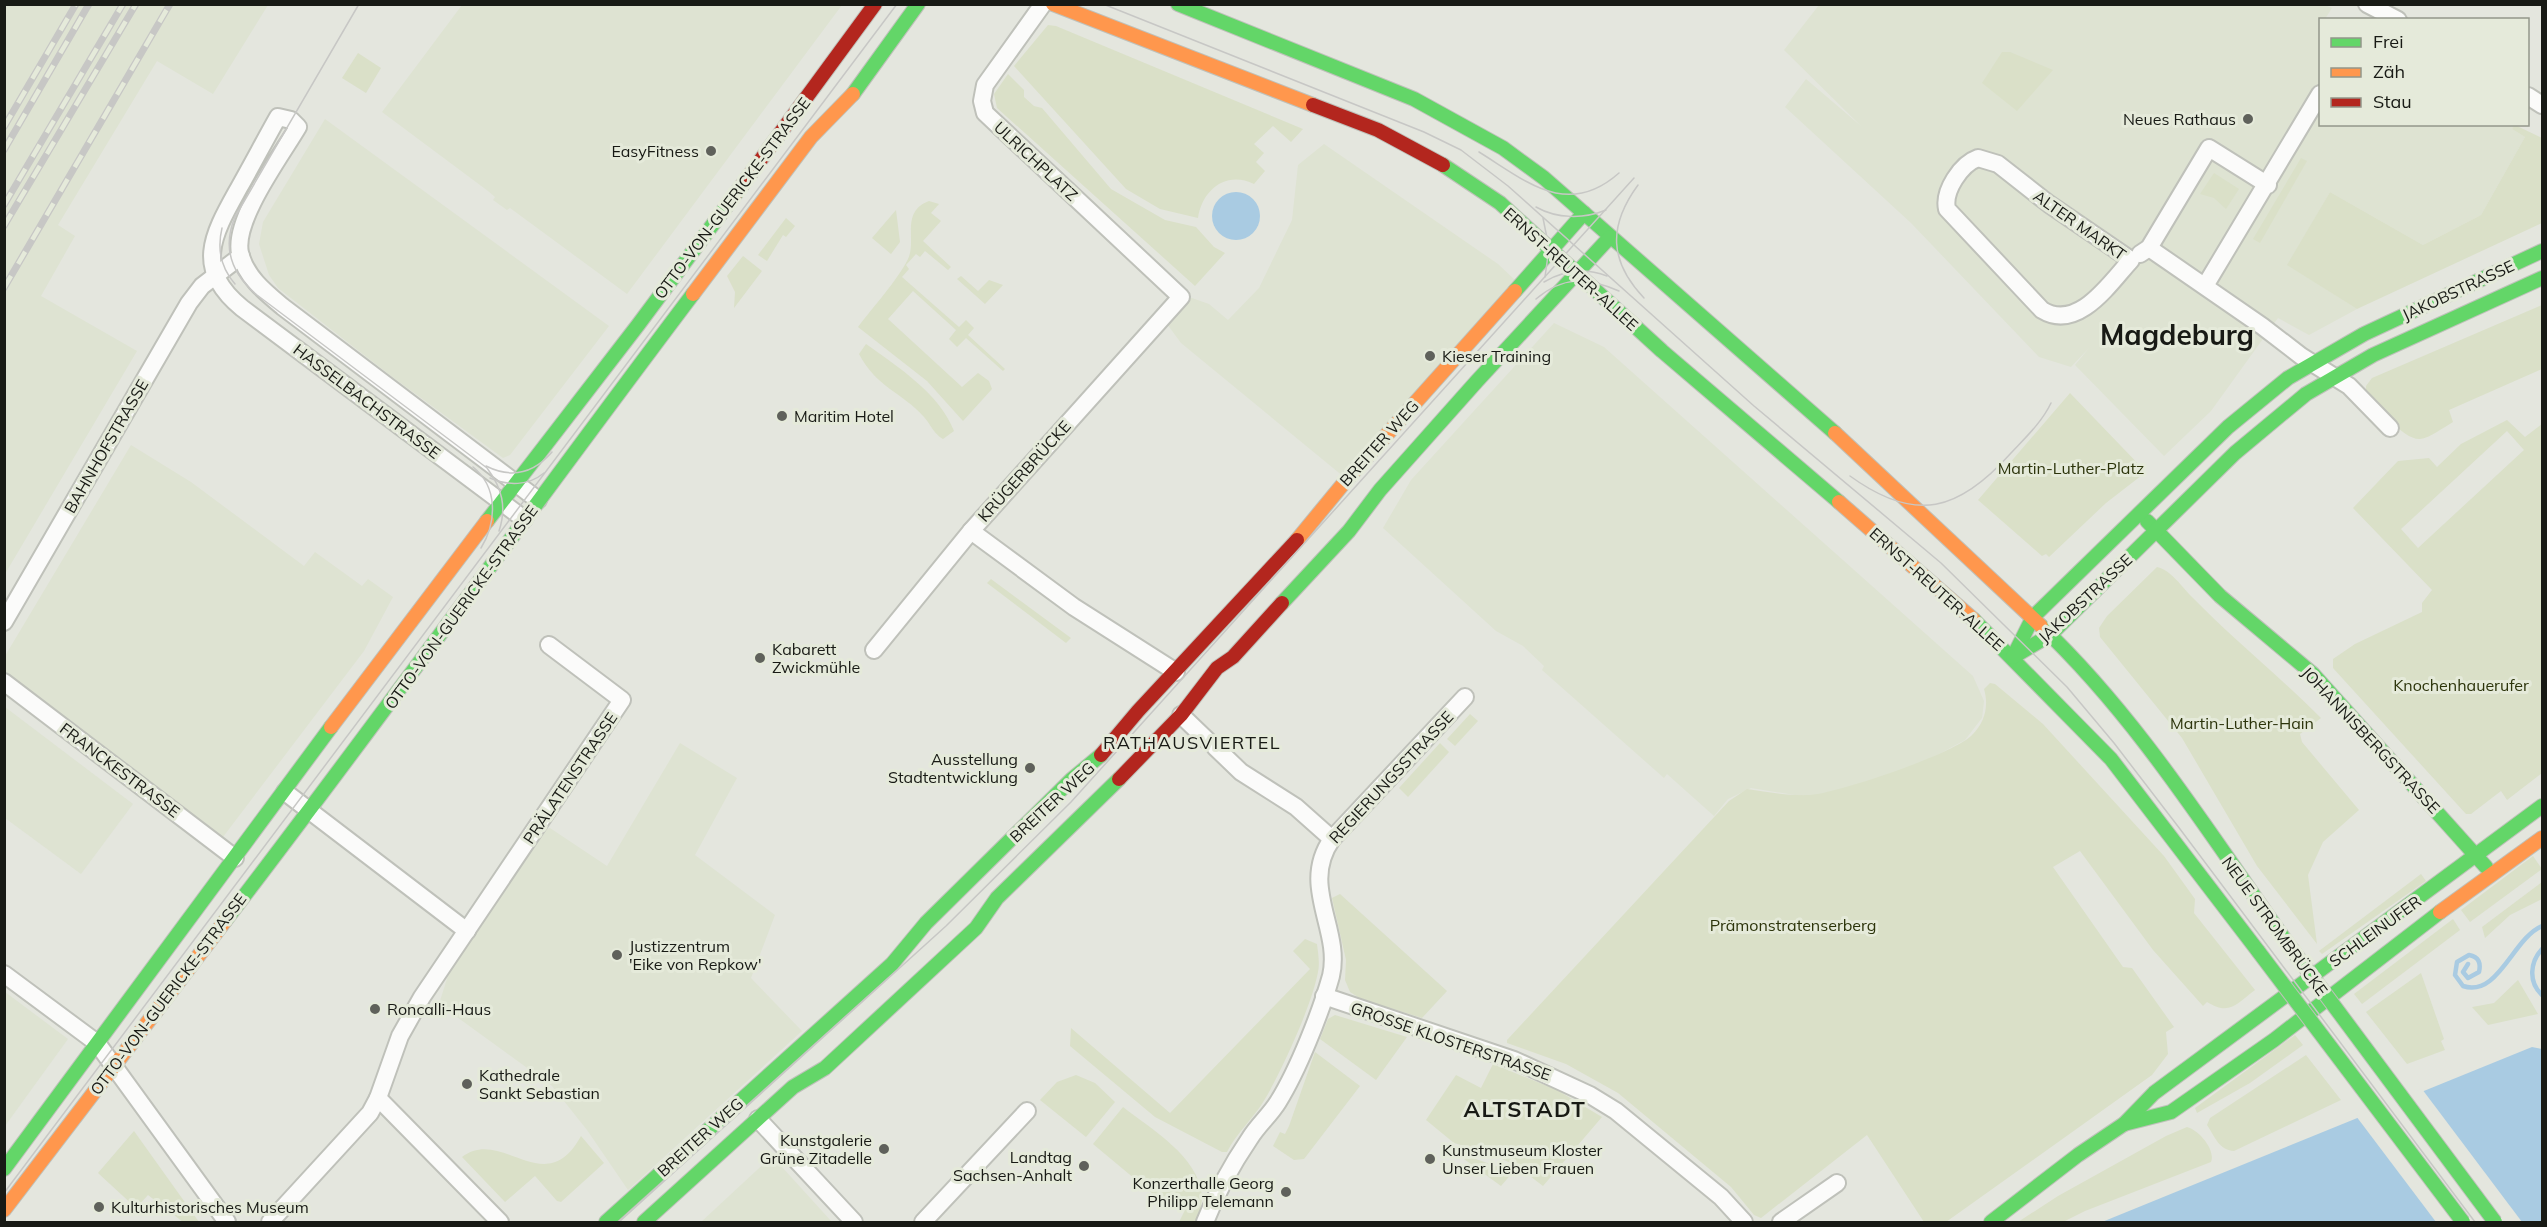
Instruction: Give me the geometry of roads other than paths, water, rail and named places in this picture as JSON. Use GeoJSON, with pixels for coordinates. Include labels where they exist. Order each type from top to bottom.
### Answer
{"type":"FeatureCollection","features":[{"type":"Feature","properties":{"kind":"street","name":"OTTO-VON-GUERICKE-STRASSE"},"geometry":{"type":"LineString","coordinates":[[4,1169],[285,792],[391,645],[517,484],[875,4]]}},
{"type":"Feature","properties":{"kind":"street","name":"OTTO-VON-GUERICKE-STRASSE"},"geometry":{"type":"LineString","coordinates":[[4,1210],[436,644],[538,500],[811,137],[850,99],[918,4]]}},
{"type":"Feature","properties":{"kind":"street","name":"ULRICHPLATZ"},"geometry":{"type":"LineString","coordinates":[[1043,4],[985,85],[982,101],[985,113],[1181,297]]}},
{"type":"Feature","properties":{"kind":"street","name":"ERNST-REUTER-ALLEE"},"geometry":{"type":"LineString","coordinates":[[1053,4],[1355,121],[1411,146],[1481,189],[1662,351],[1954,601],[2013,657]]}},
{"type":"Feature","properties":{"kind":"street"},"geometry":{"type":"LineString","coordinates":[[1178,4],[1402,93],[1453,117],[1520,159],[1843,440],[1912,508],[2050,635]]}},
{"type":"Feature","properties":{"kind":"street"},"geometry":{"type":"LineString","coordinates":[[2368,9],[2393,18]]}},
{"type":"Feature","properties":{"kind":"street"},"geometry":{"type":"LineString","coordinates":[[2205,286],[2268,185],[2319,96]]}},
{"type":"Feature","properties":{"kind":"street"},"geometry":{"type":"LineString","coordinates":[[2529,97],[2542,105]]}},
{"type":"Feature","properties":{"kind":"street"},"geometry":{"type":"LineString","coordinates":[[216,277],[211,259],[216,231],[278,117],[285,117],[298,127],[245,220],[240,237],[241,256]]}},
{"type":"Feature","properties":{"kind":"street"},"geometry":{"type":"LineString","coordinates":[[2131,260],[2149,248],[2209,148],[2268,185]]}},
{"type":"Feature","properties":{"kind":"street","name":"ALTER MARKT"},"geometry":{"type":"LineString","coordinates":[[1978,158],[1991,160],[2049,204],[2131,260],[2085,308],[2068,315],[2052,315],[2039,307],[1952,216],[1946,205],[1948,195],[1955,179],[1970,162],[1978,158]]}},
{"type":"Feature","properties":{"kind":"street","name":"BREITER WEG"},"geometry":{"type":"LineString","coordinates":[[606,1222],[892,964],[926,923],[1071,780],[1103,754],[1138,711],[1301,536],[1348,478],[1584,213]]}},
{"type":"Feature","properties":{"kind":"street","name":"BREITER WEG"},"geometry":{"type":"LineString","coordinates":[[644,1222],[793,1087],[825,1068],[976,928],[997,898],[1180,715],[1217,668],[1233,657],[1343,537],[1380,490],[1610,237]]}},
{"type":"Feature","properties":{"kind":"street"},"geometry":{"type":"LineString","coordinates":[[2149,248],[2311,363],[2349,386],[2390,428]]}},
{"type":"Feature","properties":{"kind":"street","name":"JAKOBSTRASSE"},"geometry":{"type":"LineString","coordinates":[[2013,657],[2033,617],[2228,427],[2273,389],[2311,363],[2364,334],[2542,251]]}},
{"type":"Feature","properties":{"kind":"street","name":"HASSELBACHSTRASSE"},"geometry":{"type":"LineString","coordinates":[[241,256],[251,277],[276,302],[538,500]]}},
{"type":"Feature","properties":{"kind":"street","name":"BAHNHOFSTRASSE"},"geometry":{"type":"LineString","coordinates":[[4,622],[182,315],[202,286],[241,256]]}},
{"type":"Feature","properties":{"kind":"street","name":"HASSELBACHSTRASSE"},"geometry":{"type":"LineString","coordinates":[[216,277],[229,296],[242,308],[524,519]]}},
{"type":"Feature","properties":{"kind":"street","name":"JAKOBSTRASSE"},"geometry":{"type":"LineString","coordinates":[[2013,657],[2050,635],[2266,426],[2306,394],[2373,355],[2542,278]]}},
{"type":"Feature","properties":{"kind":"street","name":"KRÜGERBRÜCKE"},"geometry":{"type":"LineString","coordinates":[[874,650],[971,531],[1181,297]]}},
{"type":"Feature","properties":{"kind":"street","name":"JOHANNISBERGSTRASSE"},"geometry":{"type":"LineString","coordinates":[[2139,513],[2220,596],[2313,674],[2492,874]]}},
{"type":"Feature","properties":{"kind":"street"},"geometry":{"type":"LineString","coordinates":[[971,531],[1074,607],[1176,672]]}},
{"type":"Feature","properties":{"kind":"street","name":"NEUE STROMBRÜCKE"},"geometry":{"type":"LineString","coordinates":[[2050,635],[2085,672],[2151,753],[2285,940],[2495,1222]]}},
{"type":"Feature","properties":{"kind":"street","name":"PRÄLATENSTRASSE"},"geometry":{"type":"LineString","coordinates":[[467,931],[622,700],[549,645]]}},
{"type":"Feature","properties":{"kind":"street","name":"NEUE STROMBRÜCKE"},"geometry":{"type":"LineString","coordinates":[[2013,657],[2111,759],[2463,1222]]}},
{"type":"Feature","properties":{"kind":"street","name":"FRANCKESTRASSE"},"geometry":{"type":"LineString","coordinates":[[4,682],[235,858]]}},
{"type":"Feature","properties":{"kind":"street","name":"REGIERUNGSSTRASSE"},"geometry":{"type":"LineString","coordinates":[[1205,1222],[1242,1151],[1284,1092],[1324,996],[1333,962],[1322,911],[1320,878],[1322,856],[1332,839],[1465,697]]}},
{"type":"Feature","properties":{"kind":"street"},"geometry":{"type":"LineString","coordinates":[[1180,715],[1241,772],[1296,807],[1332,839]]}},
{"type":"Feature","properties":{"kind":"street"},"geometry":{"type":"LineString","coordinates":[[270,1222],[366,1118],[378,1098],[405,1026],[467,931],[285,792]]}},
{"type":"Feature","properties":{"kind":"street","name":"SCHLEINUFER"},"geometry":{"type":"LineString","coordinates":[[1991,1222],[2078,1155],[2124,1124],[2154,1093],[2542,806]]}},
{"type":"Feature","properties":{"kind":"street","name":"SCHLEINUFER"},"geometry":{"type":"LineString","coordinates":[[2124,1124],[2171,1113],[2292,1027],[2542,838]]}},
{"type":"Feature","properties":{"kind":"street"},"geometry":{"type":"LineString","coordinates":[[4,974],[97,1043],[226,1222]]}},
{"type":"Feature","properties":{"kind":"street","name":"GROSSE KLOSTERSTRASSE"},"geometry":{"type":"LineString","coordinates":[[1324,996],[1514,1060],[1590,1095],[1616,1112],[1721,1197],[1744,1222]]}},
{"type":"Feature","properties":{"kind":"street"},"geometry":{"type":"LineString","coordinates":[[378,1098],[500,1222]]}},
{"type":"Feature","properties":{"kind":"street"},"geometry":{"type":"LineString","coordinates":[[923,1222],[1027,1111]]}},
{"type":"Feature","properties":{"kind":"street"},"geometry":{"type":"LineString","coordinates":[[758,1119],[854,1222]]}},
{"type":"Feature","properties":{"kind":"street"},"geometry":{"type":"LineString","coordinates":[[1781,1222],[1837,1183]]}},
{"type":"Feature","properties":{"kind":"water"},"geometry":{"type":"Polygon","coordinates":[[[1236,192],[1253,199],[1260,216],[1253,233],[1236,240],[1219,233],[1212,216],[1219,199],[1236,192]]]}},
{"type":"Feature","properties":{"kind":"water"},"geometry":{"type":"Polygon","coordinates":[[[2532,1047],[2542,1049],[2542,1222],[2102,1222],[2532,1047]]]}},
{"type":"Feature","properties":{"kind":"waterway"},"geometry":{"type":"LineString","coordinates":[[2468,964],[2463,972],[2468,978],[2479,972],[2480,966],[2475,957],[2469,955],[2457,962],[2455,975],[2463,986],[2475,987],[2486,983],[2505,965],[2522,942],[2542,926]]}},
{"type":"Feature","properties":{"kind":"waterway"},"geometry":{"type":"LineString","coordinates":[[2542,949],[2535,960],[2532,972],[2534,984],[2542,995]]}},
{"type":"Feature","properties":{"kind":"tram line"},"geometry":{"type":"LineString","coordinates":[[359,4],[235,217],[229,239],[232,260],[241,278],[257,295],[487,468],[502,498],[503,514],[499,531]]}},
{"type":"Feature","properties":{"kind":"tram line"},"geometry":{"type":"LineString","coordinates":[[4,1193],[897,4]]}},
{"type":"Feature","properties":{"kind":"tram line"},"geometry":{"type":"LineString","coordinates":[[1103,4],[1424,132],[1461,150],[1508,186],[1754,406],[1941,563],[2067,687],[2114,743],[2475,1222]]}},
{"type":"Feature","properties":{"kind":"tram line"},"geometry":{"type":"LineString","coordinates":[[1479,152],[1530,184],[1547,191],[1564,194],[1582,193],[1600,186],[1619,173]]}},
{"type":"Feature","properties":{"kind":"tram line"},"geometry":{"type":"LineString","coordinates":[[619,1222],[946,926],[1071,802],[1634,178]]}},
{"type":"Feature","properties":{"kind":"tram line"},"geometry":{"type":"LineString","coordinates":[[1638,185],[1621,215],[1617,229],[1617,243],[1624,270],[1644,298]]}},
{"type":"Feature","properties":{"kind":"tram line"},"geometry":{"type":"LineString","coordinates":[[1536,207],[1562,216],[1589,215],[1606,210]]}},
{"type":"Feature","properties":{"kind":"tram line"},"geometry":{"type":"LineString","coordinates":[[1543,218],[1549,248],[1545,277]]}},
{"type":"Feature","properties":{"kind":"tram line"},"geometry":{"type":"LineString","coordinates":[[222,228],[221,258],[235,284]]}},
{"type":"Feature","properties":{"kind":"tram line"},"geometry":{"type":"LineString","coordinates":[[1544,282],[1559,275],[1583,271],[1607,276]]}},
{"type":"Feature","properties":{"kind":"tram line"},"geometry":{"type":"LineString","coordinates":[[1536,299],[1556,286],[1576,281],[1596,283],[1619,291]]}},
{"type":"Feature","properties":{"kind":"tram line"},"geometry":{"type":"LineString","coordinates":[[1850,476],[1896,501],[1916,505],[1936,504],[1955,498],[1992,473],[2033,429],[2051,403]]}},
{"type":"Feature","properties":{"kind":"tram line"},"geometry":{"type":"LineString","coordinates":[[486,466],[505,472],[522,472],[538,465],[552,452]]}},
{"type":"Feature","properties":{"kind":"tram line"},"geometry":{"type":"LineString","coordinates":[[473,467],[487,484],[492,505],[490,527],[481,548]]}},
{"type":"Feature","properties":{"kind":"tram line"},"geometry":{"type":"LineString","coordinates":[[490,478],[518,483],[531,480],[544,473]]}},
{"type":"Feature","properties":{"kind":"railway"},"geometry":{"type":"LineString","coordinates":[[4,127],[76,4]]}},
{"type":"Feature","properties":{"kind":"railway"},"geometry":{"type":"LineString","coordinates":[[4,150],[89,4]]}},
{"type":"Feature","properties":{"kind":"railway"},"geometry":{"type":"LineString","coordinates":[[4,205],[123,4]]}},
{"type":"Feature","properties":{"kind":"railway"},"geometry":{"type":"LineString","coordinates":[[4,226],[136,4]]}},
{"type":"Feature","properties":{"kind":"railway"},"geometry":{"type":"LineString","coordinates":[[4,288],[170,4]]}},
{"type":"Feature","properties":{"kind":"place","name":"Neues Rathaus"},"geometry":{"type":"Point","coordinates":[2248,119]}},
{"type":"Feature","properties":{"kind":"place","name":"EasyFitness"},"geometry":{"type":"Point","coordinates":[711,151]}},
{"type":"Feature","properties":{"kind":"place","name":"Kieser Training"},"geometry":{"type":"Point","coordinates":[1430,356]}},
{"type":"Feature","properties":{"kind":"place","name":"Maritim Hotel"},"geometry":{"type":"Point","coordinates":[782,416]}},
{"type":"Feature","properties":{"kind":"place","name":"Kabarett Zwickmühle"},"geometry":{"type":"Point","coordinates":[760,658]}},
{"type":"Feature","properties":{"kind":"place","name":"Ausstellung Stadtentwicklung"},"geometry":{"type":"Point","coordinates":[1030,768]}},
{"type":"Feature","properties":{"kind":"place","name":"Justizzentrum 'Eike von Repkow'"},"geometry":{"type":"Point","coordinates":[617,955]}},
{"type":"Feature","properties":{"kind":"place","name":"Roncalli-Haus"},"geometry":{"type":"Point","coordinates":[375,1009]}},
{"type":"Feature","properties":{"kind":"place","name":"Kathedrale Sankt Sebastian"},"geometry":{"type":"Point","coordinates":[467,1084]}},
{"type":"Feature","properties":{"kind":"place","name":"Kunstgalerie Grüne Zitadelle"},"geometry":{"type":"Point","coordinates":[884,1149]}},
{"type":"Feature","properties":{"kind":"place","name":"Kunstmuseum Kloster Unser Lieben Frauen"},"geometry":{"type":"Point","coordinates":[1430,1159]}},
{"type":"Feature","properties":{"kind":"place","name":"Landtag Sachsen-Anhalt"},"geometry":{"type":"Point","coordinates":[1084,1166]}},
{"type":"Feature","properties":{"kind":"place","name":"Konzerthalle Georg Philipp Telemann"},"geometry":{"type":"Point","coordinates":[1286,1192]}},
{"type":"Feature","properties":{"kind":"place","name":"Kulturhistorisches Museum"},"geometry":{"type":"Point","coordinates":[99,1207]}},
{"type":"Feature","properties":{"kind":"district","name":"Magdeburg"},"geometry":{"type":"Point","coordinates":[2177,334]}},
{"type":"Feature","properties":{"kind":"district","name":"RATHAUSVIERTEL"},"geometry":{"type":"Point","coordinates":[1192,742]}},
{"type":"Feature","properties":{"kind":"district","name":"ALTSTADT"},"geometry":{"type":"Point","coordinates":[1525,1109]}},
{"type":"Feature","properties":{"kind":"park label","name":"Martin-Luther-Platz"},"geometry":{"type":"Point","coordinates":[2071,468]}},
{"type":"Feature","properties":{"kind":"park label","name":"Knochenhauerufer"},"geometry":{"type":"Point","coordinates":[2461,685]}},
{"type":"Feature","properties":{"kind":"park label","name":"Martin-Luther-Hain"},"geometry":{"type":"Point","coordinates":[2242,723]}},
{"type":"Feature","properties":{"kind":"park label","name":"Prämonstratenserberg"},"geometry":{"type":"Point","coordinates":[1793,925]}}]}
